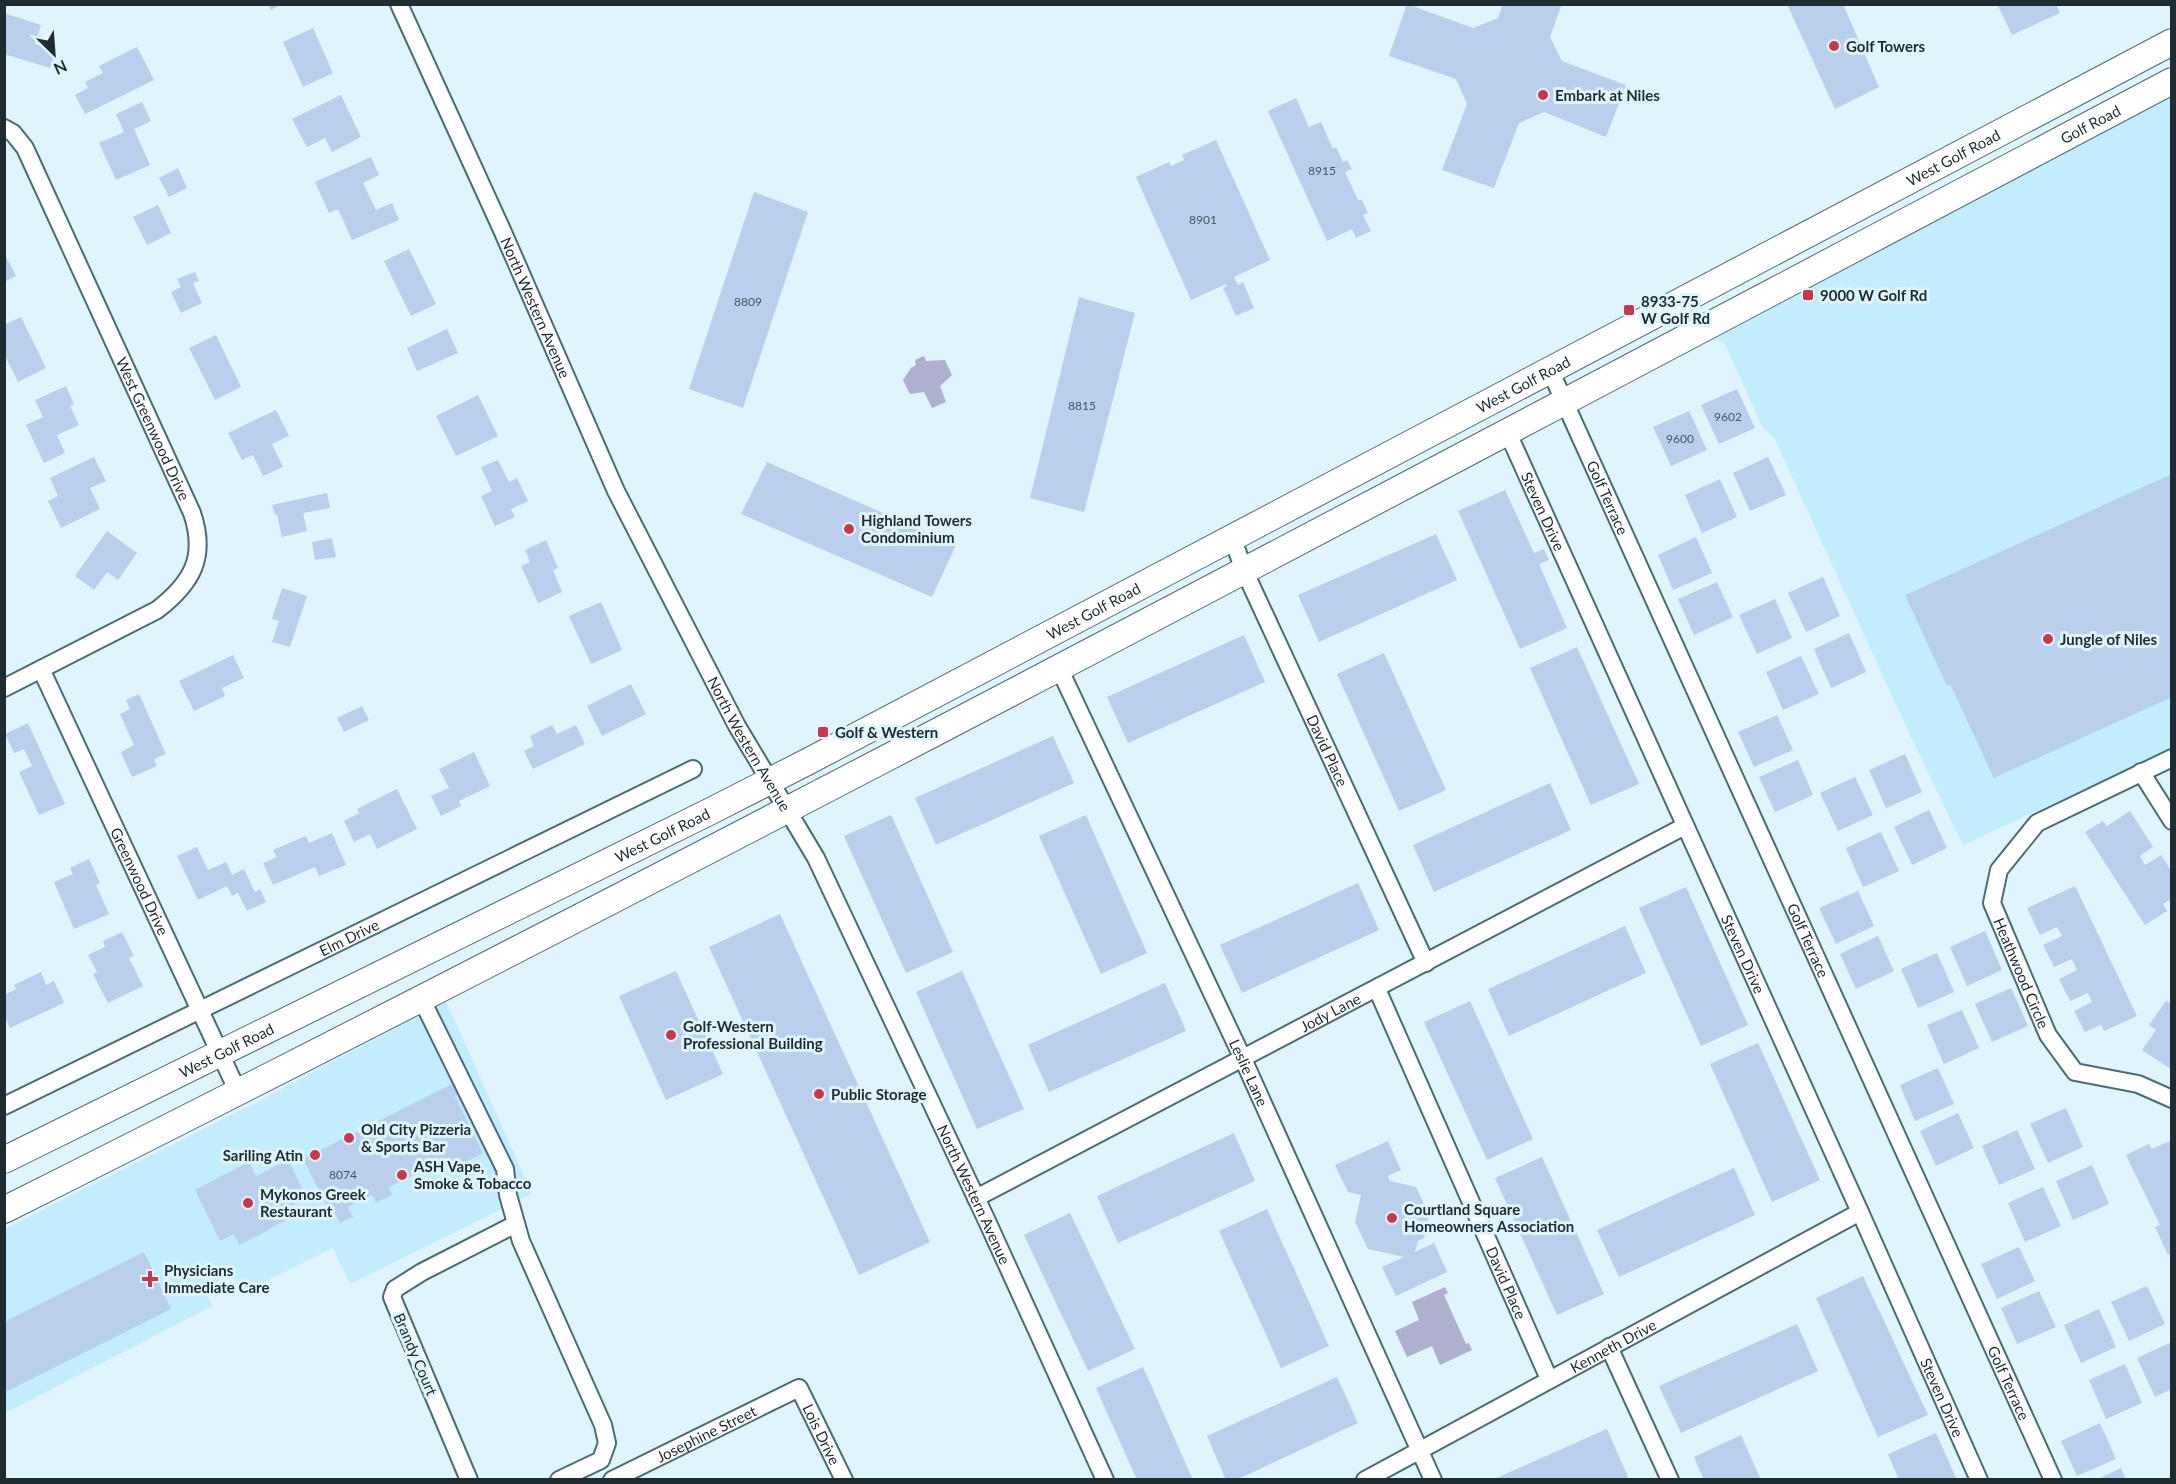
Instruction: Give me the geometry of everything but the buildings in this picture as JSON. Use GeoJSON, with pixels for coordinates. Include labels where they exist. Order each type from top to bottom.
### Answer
{"type":"FeatureCollection","features":[{"type":"Feature","properties":{"kind":"main road","name":"West Golf Road"},"geometry":{"type":"LineString","coordinates":[[4,1160],[770,781],[2172,42]]}},
{"type":"Feature","properties":{"kind":"main road","name":"Golf Road"},"geometry":{"type":"LineString","coordinates":[[1564,401],[2172,81]]}},
{"type":"Feature","properties":{"kind":"main road"},"geometry":{"type":"LineString","coordinates":[[4,1210],[788,810],[1564,401]]}},
{"type":"Feature","properties":{"kind":"street","name":"North Western Avenue"},"geometry":{"type":"LineString","coordinates":[[399,4],[502,230],[616,491],[737,726],[816,858],[1105,1479]]}},
{"type":"Feature","properties":{"kind":"street","name":"West Greenwood Drive"},"geometry":{"type":"LineString","coordinates":[[4,128],[13,134],[25,148],[192,513],[199,534],[197,558],[190,576],[177,594],[157,610],[4,688]]}},
{"type":"Feature","properties":{"kind":"street","name":"Golf Terrace"},"geometry":{"type":"LineString","coordinates":[[1550,370],[2053,1479]]}},
{"type":"Feature","properties":{"kind":"street","name":"Steven Drive"},"geometry":{"type":"LineString","coordinates":[[1507,431],[1860,1212],[1978,1479]]}},
{"type":"Feature","properties":{"kind":"street","name":"David Place"},"geometry":{"type":"LineString","coordinates":[[1232,537],[1244,570],[1426,963]]}},
{"type":"Feature","properties":{"kind":"street","name":"Leslie Lane"},"geometry":{"type":"LineString","coordinates":[[1059,668],[1243,1059],[1434,1479]]}},
{"type":"Feature","properties":{"kind":"street","name":"Greenwood Drive"},"geometry":{"type":"LineString","coordinates":[[42,669],[238,1092]]}},
{"type":"Feature","properties":{"kind":"street","name":"Heathwood Circle"},"geometry":{"type":"LineString","coordinates":[[2172,758],[2037,823],[1999,870],[1992,903],[2048,1035],[2075,1072],[2138,1084],[2172,1099]]}},
{"type":"Feature","properties":{"kind":"street","name":"Elm Drive"},"geometry":{"type":"LineString","coordinates":[[4,1106],[693,769]]}},
{"type":"Feature","properties":{"kind":"street"},"geometry":{"type":"LineString","coordinates":[[2141,772],[2172,821]]}},
{"type":"Feature","properties":{"kind":"street","name":"Jody Lane"},"geometry":{"type":"LineString","coordinates":[[976,1198],[1685,826]]}},
{"type":"Feature","properties":{"kind":"street","name":"David Place"},"geometry":{"type":"LineString","coordinates":[[1377,988],[1549,1379]]}},
{"type":"Feature","properties":{"kind":"street"},"geometry":{"type":"LineString","coordinates":[[421,998],[505,1169],[508,1195],[521,1240],[603,1425],[607,1443],[601,1460],[559,1479]]}},
{"type":"Feature","properties":{"kind":"street","name":"Kenneth Drive"},"geometry":{"type":"LineString","coordinates":[[1365,1479],[1860,1212]]}},
{"type":"Feature","properties":{"kind":"street","name":"Brandy Court"},"geometry":{"type":"LineString","coordinates":[[469,1479],[392,1297],[395,1289],[422,1272],[516,1224]]}},
{"type":"Feature","properties":{"kind":"street"},"geometry":{"type":"LineString","coordinates":[[1609,1347],[1670,1479]]}},
{"type":"Feature","properties":{"kind":"street","name":"Josephine Street"},"geometry":{"type":"LineString","coordinates":[[612,1479],[799,1388]]}},
{"type":"Feature","properties":{"kind":"street","name":"Lois Drive"},"geometry":{"type":"LineString","coordinates":[[799,1388],[844,1479]]}},
{"type":"Feature","properties":{"kind":"shaded area"},"geometry":{"type":"Polygon","coordinates":[[[2171,94],[2171,749],[1963,845],[1903,720],[1774,437],[1763,428],[1725,344],[1718,340],[1708,339],[2171,94]]]}},
{"type":"Feature","properties":{"kind":"shaded area"},"geometry":{"type":"Polygon","coordinates":[[[924,356],[926,361],[945,360],[952,375],[940,386],[946,402],[932,408],[924,392],[910,394],[903,380],[911,368],[916,365],[915,360],[924,356]]]}},
{"type":"Feature","properties":{"kind":"shaded area"},"geometry":{"type":"Polygon","coordinates":[[[446,1001],[532,1194],[350,1284],[333,1248],[242,1293],[232,1273],[204,1289],[212,1306],[5,1413],[5,1229],[263,1099],[446,1001]]]}},
{"type":"Feature","properties":{"kind":"shaded area"},"geometry":{"type":"Polygon","coordinates":[[[1445,1287],[1448,1293],[1444,1295],[1466,1344],[1469,1343],[1472,1350],[1440,1365],[1432,1346],[1407,1357],[1395,1331],[1419,1320],[1412,1302],[1445,1287]]]}},
{"type":"Feature","properties":{"kind":"place","name":"Golf Towers"},"geometry":{"type":"Point","coordinates":[1834,46]}},
{"type":"Feature","properties":{"kind":"place","name":"Embark at Niles"},"geometry":{"type":"Point","coordinates":[1543,95]}},
{"type":"Feature","properties":{"kind":"place","name":"9000 W Golf Rd"},"geometry":{"type":"Point","coordinates":[1808,295]}},
{"type":"Feature","properties":{"kind":"place","name":"8933-75 W Golf Rd"},"geometry":{"type":"Point","coordinates":[1629,310]}},
{"type":"Feature","properties":{"kind":"place","name":"Highland Towers Condominium"},"geometry":{"type":"Point","coordinates":[849,529]}},
{"type":"Feature","properties":{"kind":"place","name":"Jungle of Niles"},"geometry":{"type":"Point","coordinates":[2048,639]}},
{"type":"Feature","properties":{"kind":"place","name":"Golf & Western"},"geometry":{"type":"Point","coordinates":[823,732]}},
{"type":"Feature","properties":{"kind":"place","name":"Golf-Western Professional Building"},"geometry":{"type":"Point","coordinates":[671,1035]}},
{"type":"Feature","properties":{"kind":"place","name":"Public Storage"},"geometry":{"type":"Point","coordinates":[819,1094]}},
{"type":"Feature","properties":{"kind":"place","name":"Old City Pizzeria & Sports Bar"},"geometry":{"type":"Point","coordinates":[349,1138]}},
{"type":"Feature","properties":{"kind":"place","name":"Sariling Atin"},"geometry":{"type":"Point","coordinates":[315,1155]}},
{"type":"Feature","properties":{"kind":"place","name":"ASH Vape, Smoke & Tobacco"},"geometry":{"type":"Point","coordinates":[402,1175]}},
{"type":"Feature","properties":{"kind":"place","name":"Mykonos Greek Restaurant"},"geometry":{"type":"Point","coordinates":[248,1203]}},
{"type":"Feature","properties":{"kind":"place","name":"Courtland Square Homeowners Association"},"geometry":{"type":"Point","coordinates":[1392,1218]}},
{"type":"Feature","properties":{"kind":"place","name":"Physicians Immediate Care"},"geometry":{"type":"Point","coordinates":[150,1279]}}]}
